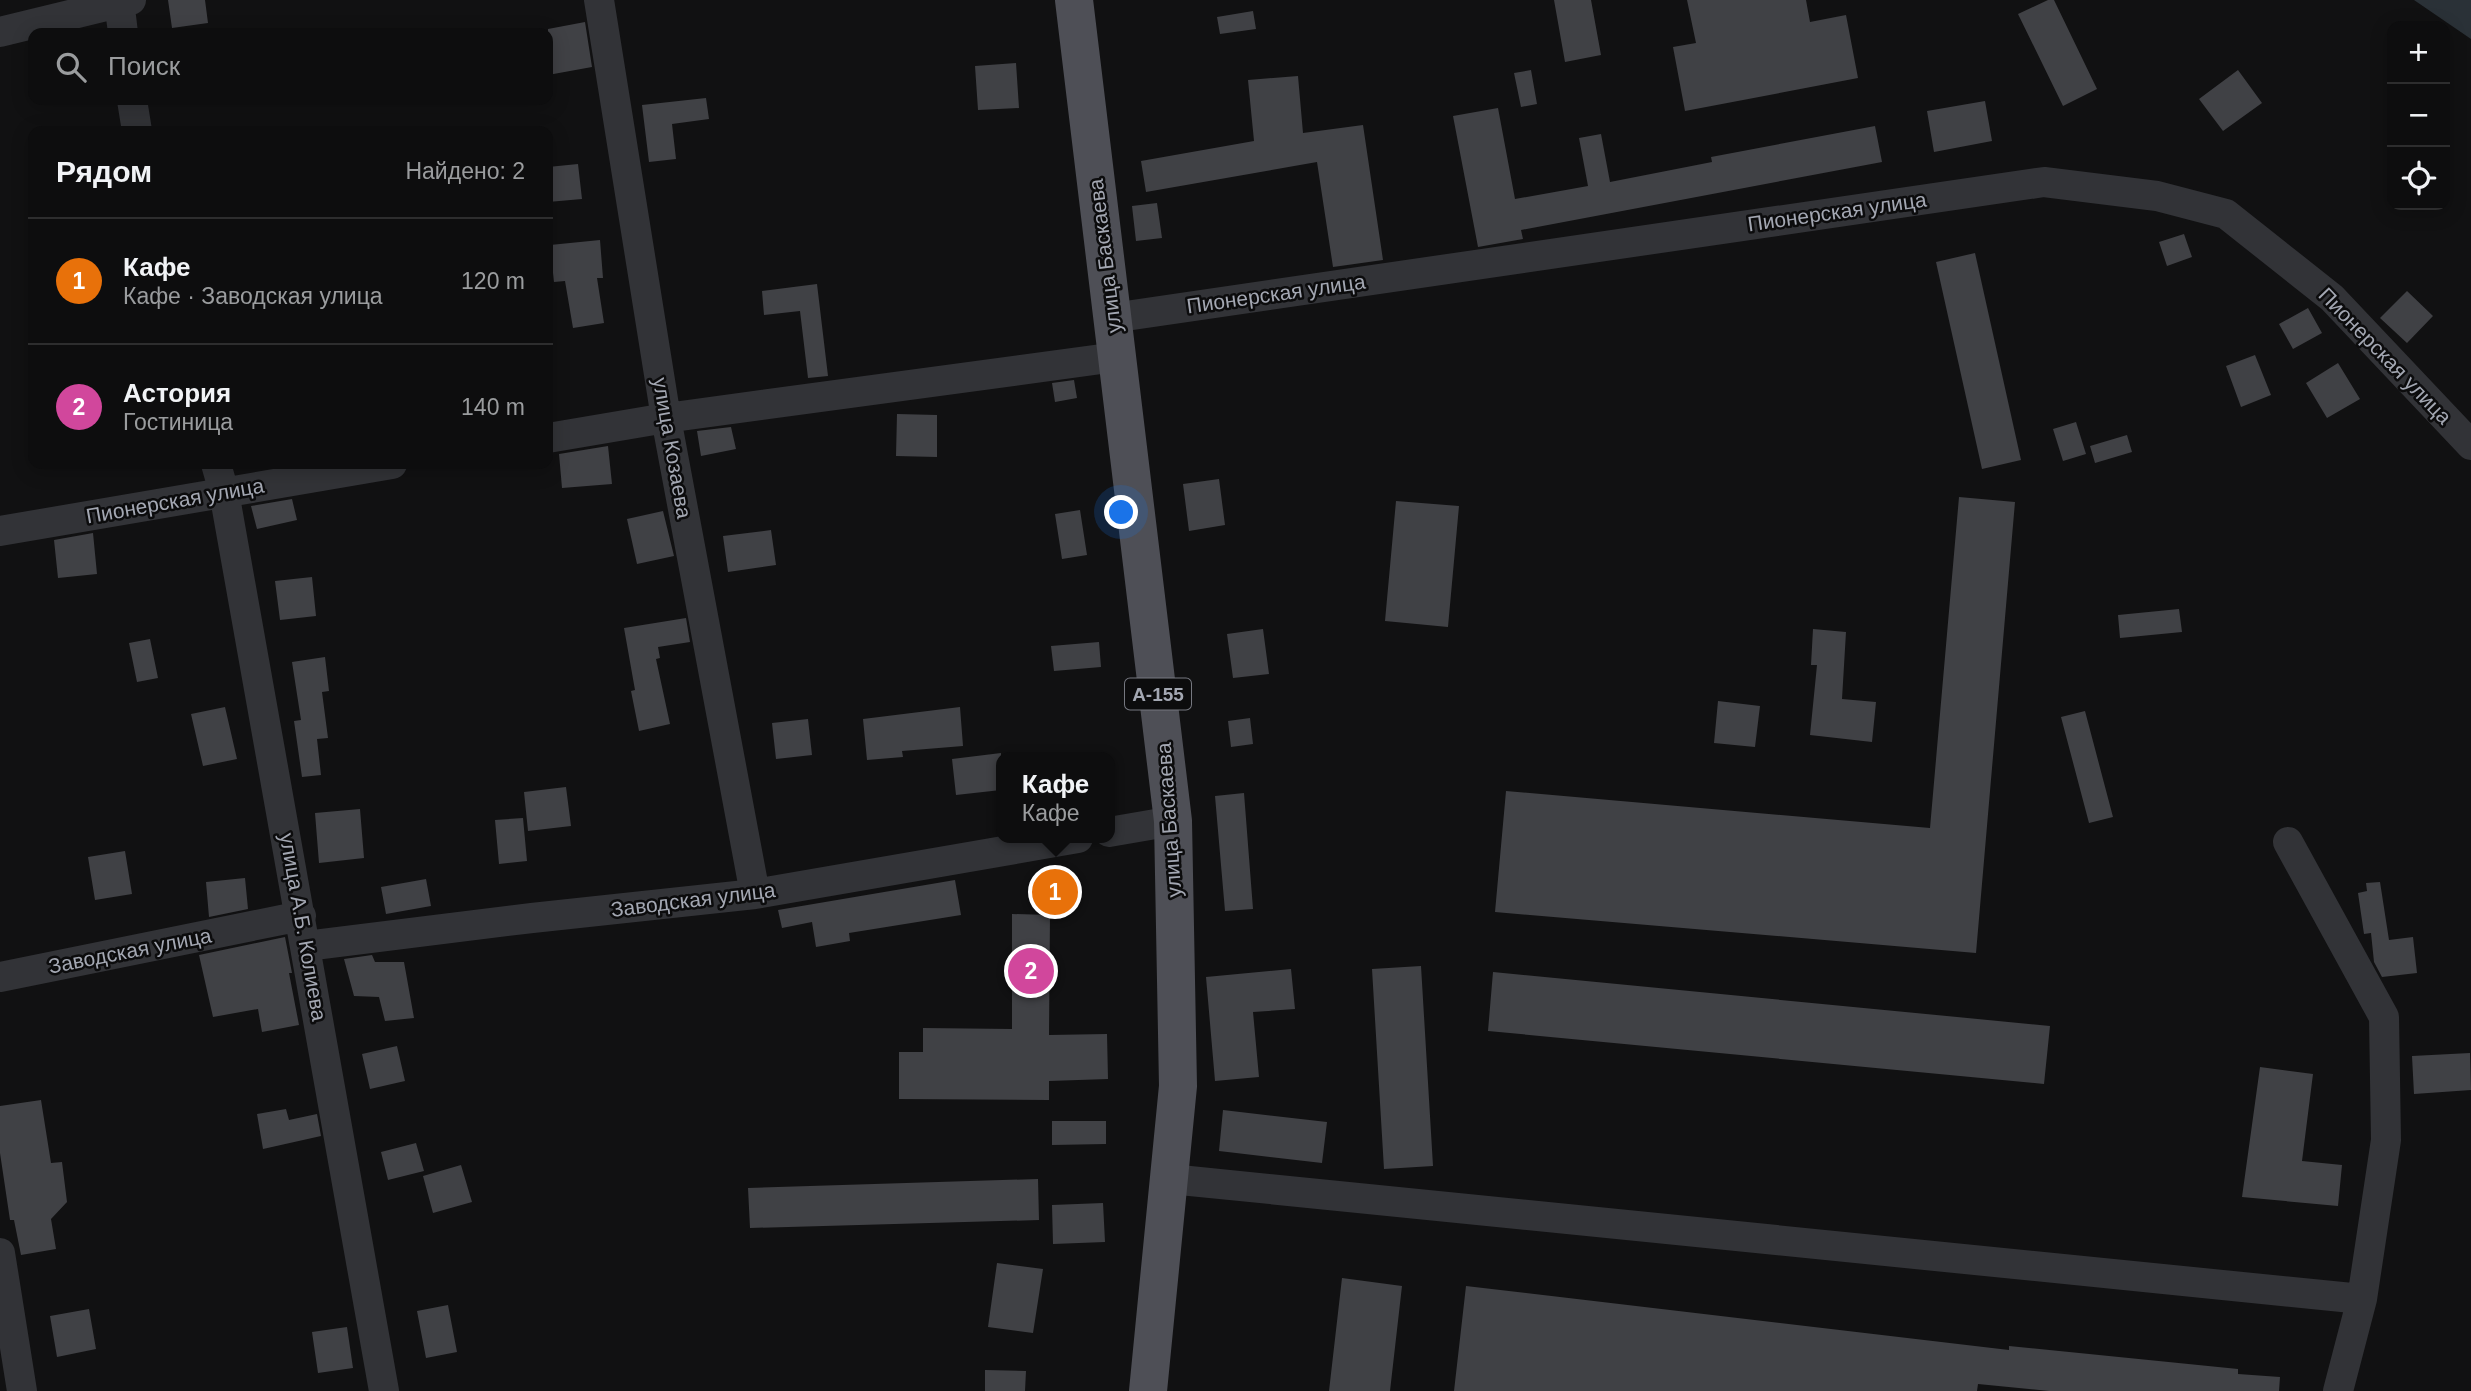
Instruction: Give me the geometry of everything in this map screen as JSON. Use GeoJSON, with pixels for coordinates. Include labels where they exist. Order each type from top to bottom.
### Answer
{"type":"FeatureCollection","features":[{"type":"Feature","properties":{"kind":"main road","name":"улица Баскаева"},"geometry":{"type":"LineString","coordinates":[[1074,0],[1173,821],[1178,1086],[1147,1391]]}},
{"type":"Feature","properties":{"kind":"street","name":"улица Козаева"},"geometry":{"type":"LineString","coordinates":[[598,0],[666,418],[755,894]]}},
{"type":"Feature","properties":{"kind":"street"},"geometry":{"type":"LineString","coordinates":[[0,32],[123,1],[123,28]]}},
{"type":"Feature","properties":{"kind":"street"},"geometry":{"type":"LineString","coordinates":[[133,105],[135,126]]}},
{"type":"Feature","properties":{"kind":"street","name":"Пионерская улица"},"geometry":{"type":"LineString","coordinates":[[1112,318],[2044,182],[2157,196],[2226,214],[2332,298],[2471,445]]}},
{"type":"Feature","properties":{"kind":"street"},"geometry":{"type":"LineString","coordinates":[[553,437],[666,418],[1116,357]]}},
{"type":"Feature","properties":{"kind":"street","name":"Пионерская улица"},"geometry":{"type":"LineString","coordinates":[[0,531],[220,478],[331,469]]}},
{"type":"Feature","properties":{"kind":"street","name":"улица А.Б. Колиева"},"geometry":{"type":"LineString","coordinates":[[220,478],[301,916],[384,1391]]}},
{"type":"Feature","properties":{"kind":"street"},"geometry":{"type":"LineString","coordinates":[[1115,831],[1173,821]]}},
{"type":"Feature","properties":{"kind":"street"},"geometry":{"type":"LineString","coordinates":[[2288,842],[2384,1017],[2386,1140],[2362,1299],[2338,1391]]}},
{"type":"Feature","properties":{"kind":"street","name":"Заводская улица"},"geometry":{"type":"LineString","coordinates":[[306,946],[755,894],[1050,843]]}},
{"type":"Feature","properties":{"kind":"street","name":"Заводская улица"},"geometry":{"type":"LineString","coordinates":[[0,977],[301,916]]}},
{"type":"Feature","properties":{"kind":"street"},"geometry":{"type":"LineString","coordinates":[[1170,1180],[2362,1299]]}},
{"type":"Feature","properties":{"kind":"street"},"geometry":{"type":"LineString","coordinates":[[0,1253],[22,1391]]}},
{"type":"Feature","properties":{"kind":"shaded area"},"geometry":{"type":"Polygon","coordinates":[[[2414,0],[2471,0],[2471,39],[2450,25],[2450,21],[2445,21],[2414,0]]]}},
{"type":"Feature","properties":{"kind":"building"},"geometry":{"type":"Polygon","coordinates":[[[168,0],[205,0],[208,23],[172,28],[168,0]]]}},
{"type":"Feature","properties":{"kind":"building"},"geometry":{"type":"Polygon","coordinates":[[[1554,0],[1591,0],[1601,55],[1565,62],[1554,0]]]}},
{"type":"Feature","properties":{"kind":"building"},"geometry":{"type":"Polygon","coordinates":[[[1687,0],[1806,0],[1810,22],[1846,15],[1858,78],[1685,111],[1673,47],[1696,43],[1687,0]]]}},
{"type":"Feature","properties":{"kind":"building"},"geometry":{"type":"Polygon","coordinates":[[[2048,0],[2054,0],[2097,89],[2063,106],[2018,14],[2048,0]]]}},
{"type":"Feature","properties":{"kind":"building"},"geometry":{"type":"Polygon","coordinates":[[[1253,11],[1256,29],[1220,34],[1217,17],[1253,11]]]}},
{"type":"Feature","properties":{"kind":"building"},"geometry":{"type":"Polygon","coordinates":[[[585,22],[592,67],[553,74],[553,28],[585,22]]]}},
{"type":"Feature","properties":{"kind":"building"},"geometry":{"type":"Polygon","coordinates":[[[1016,63],[1019,108],[978,110],[975,66],[1016,63]]]}},
{"type":"Feature","properties":{"kind":"building"},"geometry":{"type":"Polygon","coordinates":[[[1531,70],[1537,104],[1521,107],[1514,73],[1531,70]]]}},
{"type":"Feature","properties":{"kind":"building"},"geometry":{"type":"Polygon","coordinates":[[[2238,70],[2262,103],[2223,131],[2199,99],[2238,70]]]}},
{"type":"Feature","properties":{"kind":"building"},"geometry":{"type":"Polygon","coordinates":[[[1298,76],[1303,133],[1363,125],[1383,260],[1333,267],[1317,162],[1146,192],[1141,161],[1254,141],[1248,80],[1298,76]]]}},
{"type":"Feature","properties":{"kind":"building"},"geometry":{"type":"Polygon","coordinates":[[[706,98],[709,119],[672,124],[676,159],[649,162],[642,105],[706,98]]]}},
{"type":"Feature","properties":{"kind":"building"},"geometry":{"type":"Polygon","coordinates":[[[1985,101],[1992,141],[1934,152],[1927,111],[1985,101]]]}},
{"type":"Feature","properties":{"kind":"building"},"geometry":{"type":"Polygon","coordinates":[[[1498,108],[1515,199],[1588,186],[1579,138],[1601,134],[1610,182],[1712,162],[1711,157],[1875,126],[1882,162],[1521,230],[1523,239],[1478,247],[1453,116],[1498,108]]]}},
{"type":"Feature","properties":{"kind":"building"},"geometry":{"type":"Polygon","coordinates":[[[578,164],[582,199],[553,202],[553,166],[578,164]]]}},
{"type":"Feature","properties":{"kind":"building"},"geometry":{"type":"Polygon","coordinates":[[[1157,203],[1162,238],[1136,241],[1132,206],[1157,203]]]}},
{"type":"Feature","properties":{"kind":"building"},"geometry":{"type":"Polygon","coordinates":[[[2184,234],[2192,257],[2167,266],[2159,242],[2184,234]]]}},
{"type":"Feature","properties":{"kind":"building"},"geometry":{"type":"Polygon","coordinates":[[[600,240],[603,278],[597,278],[604,323],[573,328],[565,281],[554,282],[553,245],[600,240]]]}},
{"type":"Feature","properties":{"kind":"building"},"geometry":{"type":"Polygon","coordinates":[[[1975,253],[2021,460],[1982,469],[1936,262],[1975,253]]]}},
{"type":"Feature","properties":{"kind":"building"},"geometry":{"type":"Polygon","coordinates":[[[817,284],[828,376],[808,378],[800,311],[764,315],[762,291],[817,284]]]}},
{"type":"Feature","properties":{"kind":"building"},"geometry":{"type":"Polygon","coordinates":[[[2407,291],[2433,316],[2407,343],[2380,318],[2407,291]]]}},
{"type":"Feature","properties":{"kind":"building"},"geometry":{"type":"Polygon","coordinates":[[[2308,308],[2322,333],[2293,349],[2279,324],[2308,308]]]}},
{"type":"Feature","properties":{"kind":"building"},"geometry":{"type":"Polygon","coordinates":[[[2255,355],[2271,395],[2241,407],[2226,366],[2255,355]]]}},
{"type":"Feature","properties":{"kind":"building"},"geometry":{"type":"Polygon","coordinates":[[[2338,363],[2360,399],[2327,418],[2306,383],[2338,363]]]}},
{"type":"Feature","properties":{"kind":"building"},"geometry":{"type":"Polygon","coordinates":[[[1074,380],[1077,398],[1055,402],[1052,383],[1074,380]]]}},
{"type":"Feature","properties":{"kind":"building"},"geometry":{"type":"Polygon","coordinates":[[[897,414],[937,415],[937,457],[896,456],[897,414]]]}},
{"type":"Feature","properties":{"kind":"building"},"geometry":{"type":"Polygon","coordinates":[[[2076,422],[2086,454],[2063,461],[2053,429],[2076,422]]]}},
{"type":"Feature","properties":{"kind":"building"},"geometry":{"type":"Polygon","coordinates":[[[731,427],[736,449],[701,456],[697,431],[731,427]]]}},
{"type":"Feature","properties":{"kind":"building"},"geometry":{"type":"Polygon","coordinates":[[[2127,435],[2132,452],[2095,463],[2090,446],[2127,435]]]}},
{"type":"Feature","properties":{"kind":"building"},"geometry":{"type":"Polygon","coordinates":[[[608,446],[612,484],[562,488],[559,454],[608,446]]]}},
{"type":"Feature","properties":{"kind":"building"},"geometry":{"type":"Polygon","coordinates":[[[1219,479],[1225,525],[1189,531],[1183,484],[1219,479]]]}},
{"type":"Feature","properties":{"kind":"building"},"geometry":{"type":"Polygon","coordinates":[[[1959,497],[2015,502],[1976,953],[1495,912],[1506,791],[1930,828],[1959,497]]]}},
{"type":"Feature","properties":{"kind":"building"},"geometry":{"type":"Polygon","coordinates":[[[292,499],[297,520],[257,529],[251,506],[292,499]]]}},
{"type":"Feature","properties":{"kind":"building"},"geometry":{"type":"Polygon","coordinates":[[[1396,501],[1459,506],[1448,627],[1385,621],[1396,501]]]}},
{"type":"Feature","properties":{"kind":"building"},"geometry":{"type":"Polygon","coordinates":[[[1080,510],[1087,555],[1062,559],[1055,514],[1080,510]]]}},
{"type":"Feature","properties":{"kind":"building"},"geometry":{"type":"Polygon","coordinates":[[[663,511],[674,556],[637,564],[627,519],[663,511]]]}},
{"type":"Feature","properties":{"kind":"building"},"geometry":{"type":"Polygon","coordinates":[[[771,530],[776,565],[728,572],[723,536],[771,530]]]}},
{"type":"Feature","properties":{"kind":"building"},"geometry":{"type":"Polygon","coordinates":[[[93,533],[97,574],[58,578],[54,540],[93,533]]]}},
{"type":"Feature","properties":{"kind":"building"},"geometry":{"type":"Polygon","coordinates":[[[312,577],[316,616],[280,620],[275,581],[312,577]]]}},
{"type":"Feature","properties":{"kind":"building"},"geometry":{"type":"Polygon","coordinates":[[[2179,609],[2182,632],[2120,638],[2118,615],[2179,609]]]}},
{"type":"Feature","properties":{"kind":"building"},"geometry":{"type":"Polygon","coordinates":[[[686,618],[690,642],[658,647],[660,658],[656,659],[670,724],[639,731],[631,691],[635,690],[624,628],[686,618]]]}},
{"type":"Feature","properties":{"kind":"building"},"geometry":{"type":"Polygon","coordinates":[[[1263,629],[1269,674],[1233,678],[1227,634],[1263,629]]]}},
{"type":"Feature","properties":{"kind":"building"},"geometry":{"type":"Polygon","coordinates":[[[1813,629],[1846,632],[1842,699],[1876,702],[1872,742],[1810,735],[1817,665],[1811,665],[1813,629]]]}},
{"type":"Feature","properties":{"kind":"building"},"geometry":{"type":"Polygon","coordinates":[[[150,639],[158,678],[137,682],[129,643],[150,639]]]}},
{"type":"Feature","properties":{"kind":"building"},"geometry":{"type":"Polygon","coordinates":[[[1099,642],[1101,667],[1054,671],[1051,646],[1099,642]]]}},
{"type":"Feature","properties":{"kind":"building"},"geometry":{"type":"Polygon","coordinates":[[[325,657],[329,691],[322,692],[328,738],[317,739],[321,775],[302,777],[294,721],[301,720],[292,662],[325,657]]]}},
{"type":"Feature","properties":{"kind":"building"},"geometry":{"type":"Polygon","coordinates":[[[1718,701],[1760,706],[1755,747],[1714,743],[1718,701]]]}},
{"type":"Feature","properties":{"kind":"building"},"geometry":{"type":"Polygon","coordinates":[[[225,707],[237,759],[203,766],[191,714],[225,707]]]}},
{"type":"Feature","properties":{"kind":"building"},"geometry":{"type":"Polygon","coordinates":[[[960,707],[963,746],[902,751],[903,757],[867,760],[863,719],[960,707]]]}},
{"type":"Feature","properties":{"kind":"building"},"geometry":{"type":"Polygon","coordinates":[[[2085,711],[2113,817],[2089,823],[2061,717],[2085,711]]]}},
{"type":"Feature","properties":{"kind":"building"},"geometry":{"type":"Polygon","coordinates":[[[1250,718],[1253,744],[1231,747],[1228,721],[1250,718]]]}},
{"type":"Feature","properties":{"kind":"building"},"geometry":{"type":"Polygon","coordinates":[[[808,719],[812,755],[776,759],[772,723],[808,719]]]}},
{"type":"Feature","properties":{"kind":"building"},"geometry":{"type":"Polygon","coordinates":[[[996,754],[996,791],[956,795],[952,759],[996,754]]]}},
{"type":"Feature","properties":{"kind":"building"},"geometry":{"type":"Polygon","coordinates":[[[566,787],[571,826],[528,831],[524,792],[566,787]]]}},
{"type":"Feature","properties":{"kind":"building"},"geometry":{"type":"Polygon","coordinates":[[[1244,793],[1253,909],[1225,911],[1215,796],[1244,793]]]}},
{"type":"Feature","properties":{"kind":"building"},"geometry":{"type":"Polygon","coordinates":[[[360,809],[364,858],[319,863],[315,813],[360,809]]]}},
{"type":"Feature","properties":{"kind":"building"},"geometry":{"type":"Polygon","coordinates":[[[523,818],[527,861],[499,864],[495,820],[523,818]]]}},
{"type":"Feature","properties":{"kind":"building"},"geometry":{"type":"Polygon","coordinates":[[[125,851],[132,894],[95,900],[88,857],[125,851]]]}},
{"type":"Feature","properties":{"kind":"building"},"geometry":{"type":"Polygon","coordinates":[[[245,878],[248,909],[209,917],[206,882],[245,878]]]}},
{"type":"Feature","properties":{"kind":"building"},"geometry":{"type":"Polygon","coordinates":[[[426,879],[431,906],[386,914],[381,887],[426,879]]]}},
{"type":"Feature","properties":{"kind":"building"},"geometry":{"type":"Polygon","coordinates":[[[955,880],[961,915],[849,933],[850,941],[816,947],[812,922],[782,928],[778,910],[955,880]]]}},
{"type":"Feature","properties":{"kind":"building"},"geometry":{"type":"Polygon","coordinates":[[[2380,882],[2389,940],[2413,937],[2417,973],[2382,977],[2374,962],[2371,933],[2364,934],[2358,893],[2367,891],[2366,883],[2380,882]]]}},
{"type":"Feature","properties":{"kind":"building"},"geometry":{"type":"Polygon","coordinates":[[[1012,914],[1050,915],[1049,1035],[1107,1034],[1108,1079],[1049,1081],[1049,1100],[899,1099],[899,1052],[923,1052],[923,1028],[1012,1029],[1012,914]]]}},
{"type":"Feature","properties":{"kind":"building"},"geometry":{"type":"Polygon","coordinates":[[[285,937],[299,1025],[262,1032],[258,1009],[213,1017],[199,955],[285,937]]]}},
{"type":"Feature","properties":{"kind":"building"},"geometry":{"type":"Polygon","coordinates":[[[372,955],[375,962],[404,962],[414,1018],[385,1021],[379,997],[354,996],[344,959],[372,955]]]}},
{"type":"Feature","properties":{"kind":"building"},"geometry":{"type":"Polygon","coordinates":[[[1421,966],[1433,1166],[1384,1169],[1372,969],[1421,966]]]}},
{"type":"Feature","properties":{"kind":"building"},"geometry":{"type":"Polygon","coordinates":[[[1291,969],[1295,1009],[1253,1012],[1259,1077],[1215,1081],[1206,977],[1291,969]]]}},
{"type":"Feature","properties":{"kind":"building"},"geometry":{"type":"Polygon","coordinates":[[[1493,972],[2050,1026],[2044,1084],[1488,1031],[1493,972]]]}},
{"type":"Feature","properties":{"kind":"building"},"geometry":{"type":"Polygon","coordinates":[[[397,1046],[405,1081],[370,1089],[362,1054],[397,1046]]]}},
{"type":"Feature","properties":{"kind":"building"},"geometry":{"type":"Polygon","coordinates":[[[2470,1053],[2471,1090],[2414,1094],[2412,1056],[2470,1053]]]}},
{"type":"Feature","properties":{"kind":"building"},"geometry":{"type":"Polygon","coordinates":[[[2260,1067],[2313,1074],[2302,1161],[2342,1165],[2338,1206],[2242,1197],[2260,1067]]]}},
{"type":"Feature","properties":{"kind":"building"},"geometry":{"type":"Polygon","coordinates":[[[41,1100],[51,1163],[62,1162],[67,1202],[51,1219],[56,1249],[21,1255],[14,1220],[10,1220],[0,1153],[0,1106],[41,1100]]]}},
{"type":"Feature","properties":{"kind":"building"},"geometry":{"type":"Polygon","coordinates":[[[286,1109],[289,1120],[317,1114],[321,1136],[263,1149],[257,1114],[286,1109]]]}},
{"type":"Feature","properties":{"kind":"building"},"geometry":{"type":"Polygon","coordinates":[[[1223,1110],[1327,1122],[1322,1163],[1219,1151],[1223,1110]]]}},
{"type":"Feature","properties":{"kind":"building"},"geometry":{"type":"Polygon","coordinates":[[[1052,1121],[1106,1121],[1106,1144],[1052,1145],[1052,1121]]]}},
{"type":"Feature","properties":{"kind":"building"},"geometry":{"type":"Polygon","coordinates":[[[416,1143],[424,1171],[388,1180],[381,1152],[416,1143]]]}},
{"type":"Feature","properties":{"kind":"building"},"geometry":{"type":"Polygon","coordinates":[[[461,1165],[472,1202],[433,1213],[423,1176],[461,1165]]]}},
{"type":"Feature","properties":{"kind":"building"},"geometry":{"type":"Polygon","coordinates":[[[1038,1179],[1039,1220],[750,1228],[748,1188],[1038,1179]]]}},
{"type":"Feature","properties":{"kind":"building"},"geometry":{"type":"Polygon","coordinates":[[[1103,1203],[1105,1242],[1053,1244],[1052,1205],[1103,1203]]]}},
{"type":"Feature","properties":{"kind":"building"},"geometry":{"type":"Polygon","coordinates":[[[997,1263],[1043,1269],[1033,1333],[988,1327],[997,1263]]]}},
{"type":"Feature","properties":{"kind":"building"},"geometry":{"type":"Polygon","coordinates":[[[1342,1278],[1402,1286],[1390,1391],[1329,1391],[1342,1278]]]}},
{"type":"Feature","properties":{"kind":"building"},"geometry":{"type":"Polygon","coordinates":[[[1466,1286],[2009,1350],[2009,1346],[2238,1369],[2238,1374],[2280,1377],[2279,1391],[2049,1391],[1978,1384],[1977,1391],[1454,1391],[1466,1286]]]}},
{"type":"Feature","properties":{"kind":"building"},"geometry":{"type":"Polygon","coordinates":[[[448,1305],[457,1352],[426,1358],[417,1311],[448,1305]]]}},
{"type":"Feature","properties":{"kind":"building"},"geometry":{"type":"Polygon","coordinates":[[[89,1309],[96,1349],[57,1357],[50,1316],[89,1309]]]}},
{"type":"Feature","properties":{"kind":"building"},"geometry":{"type":"Polygon","coordinates":[[[347,1327],[353,1368],[318,1373],[312,1332],[347,1327]]]}},
{"type":"Feature","properties":{"kind":"building"},"geometry":{"type":"Polygon","coordinates":[[[985,1370],[1026,1371],[1025,1391],[985,1391],[985,1370]]]}},
{"type":"Feature","properties":{"kind":"place","name":"Кафе"},"geometry":{"type":"Point","coordinates":[1055,892]}},
{"type":"Feature","properties":{"kind":"place","name":"Астория"},"geometry":{"type":"Point","coordinates":[1031,971]}}]}
